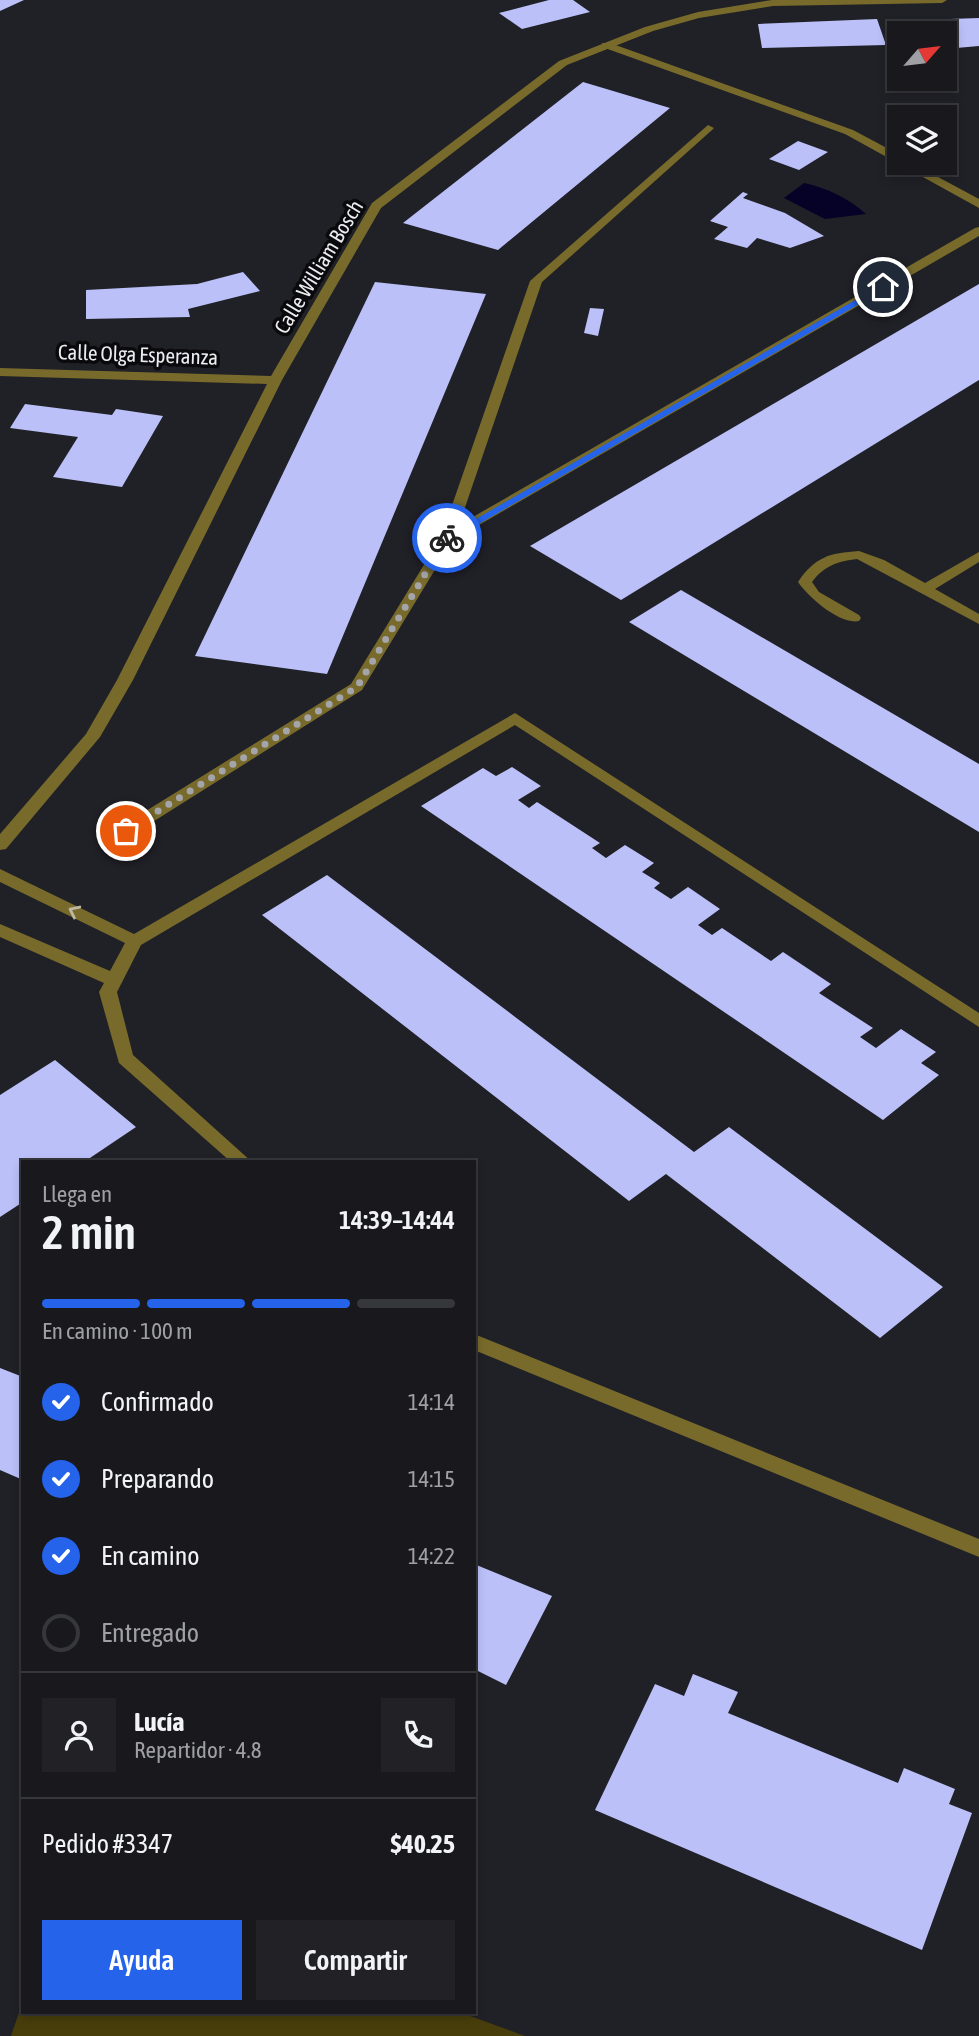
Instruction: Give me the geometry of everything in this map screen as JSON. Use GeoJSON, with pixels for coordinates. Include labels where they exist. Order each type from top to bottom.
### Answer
{"type":"FeatureCollection","features":[{"type":"Feature","properties":{"kind":"street","name":"Calle William Bosch"},"geometry":{"type":"LineString","coordinates":[[0,845],[92,737],[125,680],[275,380],[376,206],[563,63],[606,45],[698,15],[773,3],[942,0]]}},
{"type":"Feature","properties":{"kind":"street"},"geometry":{"type":"LineString","coordinates":[[606,45],[849,132],[887,153]]}},
{"type":"Feature","properties":{"kind":"street"},"geometry":{"type":"LineString","coordinates":[[126,831],[357,687],[448,537],[536,281],[708,128]]}},
{"type":"Feature","properties":{"kind":"street"},"geometry":{"type":"LineString","coordinates":[[926,175],[979,204]]}},
{"type":"Feature","properties":{"kind":"street"},"geometry":{"type":"LineString","coordinates":[[448,537],[979,231]]}},
{"type":"Feature","properties":{"kind":"street","name":"Calle Olga Esperanza"},"geometry":{"type":"LineString","coordinates":[[0,372],[275,380]]}},
{"type":"Feature","properties":{"kind":"street"},"geometry":{"type":"LineString","coordinates":[[854,618],[814,595],[805,582],[817,567],[838,557],[859,555],[979,620]]}},
{"type":"Feature","properties":{"kind":"street"},"geometry":{"type":"LineString","coordinates":[[925,589],[979,556]]}},
{"type":"Feature","properties":{"kind":"street"},"geometry":{"type":"LineString","coordinates":[[241,1160],[125,1058],[108,992],[135,942],[515,718],[979,1021]]}},
{"type":"Feature","properties":{"kind":"street"},"geometry":{"type":"LineString","coordinates":[[0,875],[135,942]]}},
{"type":"Feature","properties":{"kind":"street"},"geometry":{"type":"LineString","coordinates":[[0,930],[114,980]]}},
{"type":"Feature","properties":{"kind":"street"},"geometry":{"type":"LineString","coordinates":[[476,1343],[979,1548]]}},
{"type":"Feature","properties":{"kind":"shaded area"},"geometry":{"type":"Polygon","coordinates":[[[804,183],[837,194],[866,214],[825,219],[784,198],[804,183]]]}},
{"type":"Feature","properties":{"kind":"shaded area"},"geometry":{"type":"Polygon","coordinates":[[[21,2007],[21,2014],[465,2014],[525,2036],[11,2036],[21,2007]]]}},
{"type":"Feature","properties":{"kind":"building"},"geometry":{"type":"Polygon","coordinates":[[[0,0],[24,0],[0,11],[0,0]]]}},
{"type":"Feature","properties":{"kind":"building"},"geometry":{"type":"Polygon","coordinates":[[[549,0],[573,0],[590,12],[522,29],[499,13],[549,0]]]}},
{"type":"Feature","properties":{"kind":"building"},"geometry":{"type":"Polygon","coordinates":[[[979,18],[979,46],[957,48],[957,21],[892,21],[979,18]]]}},
{"type":"Feature","properties":{"kind":"building"},"geometry":{"type":"Polygon","coordinates":[[[877,19],[886,45],[762,48],[758,24],[877,19]]]}},
{"type":"Feature","properties":{"kind":"building"},"geometry":{"type":"Polygon","coordinates":[[[583,82],[670,108],[498,250],[403,223],[583,82]]]}},
{"type":"Feature","properties":{"kind":"building"},"geometry":{"type":"Polygon","coordinates":[[[798,141],[828,152],[799,170],[769,159],[798,141]]]}},
{"type":"Feature","properties":{"kind":"building"},"geometry":{"type":"Polygon","coordinates":[[[743,192],[748,194],[743,198],[785,213],[824,236],[790,248],[757,238],[747,248],[714,239],[728,227],[710,221],[743,192]]]}},
{"type":"Feature","properties":{"kind":"building"},"geometry":{"type":"Polygon","coordinates":[[[243,272],[260,291],[188,309],[190,317],[86,319],[86,290],[197,284],[243,272]]]}},
{"type":"Feature","properties":{"kind":"building"},"geometry":{"type":"Polygon","coordinates":[[[375,282],[486,294],[327,674],[195,656],[375,282]]]}},
{"type":"Feature","properties":{"kind":"building"},"geometry":{"type":"Polygon","coordinates":[[[979,284],[979,380],[621,600],[530,546],[979,284]]]}},
{"type":"Feature","properties":{"kind":"building"},"geometry":{"type":"Polygon","coordinates":[[[590,308],[604,309],[598,336],[584,333],[590,308]]]}},
{"type":"Feature","properties":{"kind":"building"},"geometry":{"type":"Polygon","coordinates":[[[25,404],[112,415],[116,409],[163,416],[122,487],[53,477],[78,437],[10,428],[25,404]]]}},
{"type":"Feature","properties":{"kind":"building"},"geometry":{"type":"Polygon","coordinates":[[[681,590],[979,764],[979,832],[629,622],[681,590]]]}},
{"type":"Feature","properties":{"kind":"building"},"geometry":{"type":"Polygon","coordinates":[[[512,767],[541,786],[518,800],[529,808],[537,802],[600,843],[592,848],[606,858],[625,845],[654,863],[642,872],[660,883],[654,888],[671,899],[688,887],[720,909],[698,925],[712,935],[722,928],[771,961],[783,952],[831,984],[819,993],[873,1028],[860,1037],[876,1048],[901,1029],[936,1052],[921,1063],[939,1075],[883,1120],[421,806],[483,768],[496,776],[512,767]]]}},
{"type":"Feature","properties":{"kind":"building"},"geometry":{"type":"Polygon","coordinates":[[[327,875],[694,1152],[729,1127],[943,1287],[880,1338],[666,1174],[629,1201],[262,915],[327,875]]]}},
{"type":"Feature","properties":{"kind":"building"},"geometry":{"type":"Polygon","coordinates":[[[55,1060],[136,1127],[87,1160],[21,1160],[21,1203],[0,1217],[0,1095],[55,1060]]]}},
{"type":"Feature","properties":{"kind":"building"},"geometry":{"type":"Polygon","coordinates":[[[0,1368],[21,1376],[21,1479],[0,1470],[0,1368]]]}},
{"type":"Feature","properties":{"kind":"building"},"geometry":{"type":"Polygon","coordinates":[[[476,1565],[552,1596],[506,1685],[476,1670],[476,1565]]]}},
{"type":"Feature","properties":{"kind":"building"},"geometry":{"type":"Polygon","coordinates":[[[693,1674],[738,1692],[728,1713],[898,1783],[904,1768],[955,1789],[949,1804],[972,1813],[922,1950],[595,1810],[655,1684],[684,1696],[693,1674]]]}},
{"type":"Feature","properties":{"kind":"way so far"},"geometry":{"type":"LineString","coordinates":[[126,831],[357,687],[447,538]]}},
{"type":"Feature","properties":{"kind":"route"},"geometry":{"type":"LineString","coordinates":[[447,538],[883,287]]}}]}
